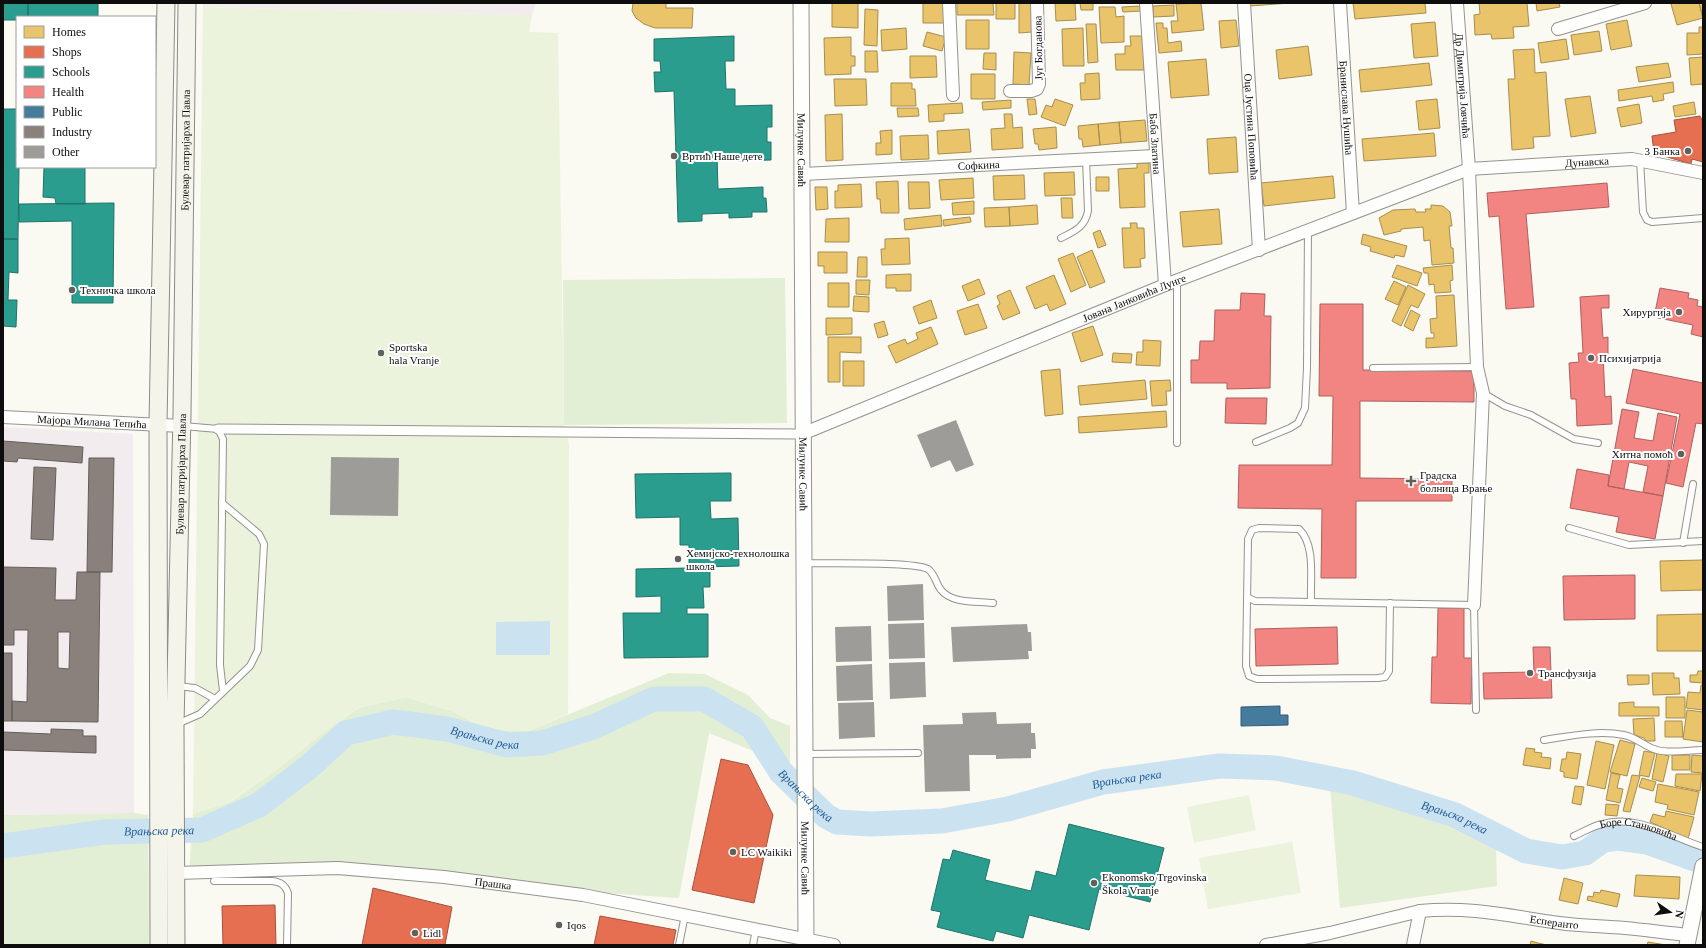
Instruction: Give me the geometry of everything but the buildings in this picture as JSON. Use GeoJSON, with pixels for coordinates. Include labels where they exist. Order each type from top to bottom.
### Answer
{"type":"FeatureCollection","features":[{"type":"Feature","properties":{"kind":"main road","name":"Булевар патријарха Павла"},"geometry":{"type":"LineString","coordinates":[[159,945],[158,424],[166,3]]}},
{"type":"Feature","properties":{"kind":"main road","name":"Булевар патријарха Павла"},"geometry":{"type":"LineString","coordinates":[[176,945],[175,724],[182,426],[187,3]]}},
{"type":"Feature","properties":{"kind":"street","name":"Милунке Савић"},"geometry":{"type":"LineString","coordinates":[[801,3],[803,174],[802,434],[806,942]]}},
{"type":"Feature","properties":{"kind":"street"},"geometry":{"type":"LineString","coordinates":[[949,3],[954,96]]}},
{"type":"Feature","properties":{"kind":"street","name":"Југ Богданова"},"geometry":{"type":"LineString","coordinates":[[1010,91],[1031,91],[1037,89],[1039,84],[1037,3]]}},
{"type":"Feature","properties":{"kind":"street","name":"Баба Златина"},"geometry":{"type":"LineString","coordinates":[[1146,3],[1155,156],[1165,285]]}},
{"type":"Feature","properties":{"kind":"street","name":"Оца Јустина Поповића"},"geometry":{"type":"LineString","coordinates":[[1244,3],[1259,250]]}},
{"type":"Feature","properties":{"kind":"street","name":"Бранислава Нушића"},"geometry":{"type":"LineString","coordinates":[[1340,3],[1353,213]]}},
{"type":"Feature","properties":{"kind":"street","name":"Др Димитрија Јовчића"},"geometry":{"type":"LineString","coordinates":[[1457,3],[1469,169],[1477,366],[1483,393],[1474,605]]}},
{"type":"Feature","properties":{"kind":"street"},"geometry":{"type":"LineString","coordinates":[[1558,30],[1645,3]]}},
{"type":"Feature","properties":{"kind":"street","name":"Софкина"},"geometry":{"type":"LineString","coordinates":[[803,174],[1155,156]]}},
{"type":"Feature","properties":{"kind":"street","name":"Дунавска"},"geometry":{"type":"LineString","coordinates":[[1469,169],[1612,159],[1640,160],[1703,173]]}},
{"type":"Feature","properties":{"kind":"street","name":"Јована Јанковића Лунге"},"geometry":{"type":"LineString","coordinates":[[802,434],[1165,285],[1469,169]]}},
{"type":"Feature","properties":{"kind":"street","name":"Мајора Милана Тепића"},"geometry":{"type":"LineString","coordinates":[[3,417],[182,426]]}},
{"type":"Feature","properties":{"kind":"street"},"geometry":{"type":"LineString","coordinates":[[218,429],[802,434]]}},
{"type":"Feature","properties":{"kind":"street"},"geometry":{"type":"LineString","coordinates":[[1688,940],[1703,866]]}},
{"type":"Feature","properties":{"kind":"street","name":"Прашка"},"geometry":{"type":"LineString","coordinates":[[176,868],[338,868],[460,878],[583,895],[756,929],[806,942]]}},
{"type":"Feature","properties":{"kind":"street","name":"Есперанто"},"geometry":{"type":"LineString","coordinates":[[1266,945],[1330,933],[1420,911],[1468,909],[1502,912],[1559,923],[1624,928],[1688,940]]}},
{"type":"Feature","properties":{"kind":"street"},"geometry":{"type":"LineString","coordinates":[[1413,945],[1420,911]]}},
{"type":"Feature","properties":{"kind":"street"},"geometry":{"type":"LineString","coordinates":[[806,942],[834,945]]}},
{"type":"Feature","properties":{"kind":"lane"},"geometry":{"type":"LineString","coordinates":[[1061,238],[1077,230],[1087,218],[1086,159]]}},
{"type":"Feature","properties":{"kind":"lane"},"geometry":{"type":"LineString","coordinates":[[1640,160],[1643,212],[1647,220],[1652,222],[1703,218]]}},
{"type":"Feature","properties":{"kind":"lane"},"geometry":{"type":"LineString","coordinates":[[1256,442],[1290,428],[1298,423],[1305,408],[1307,368],[1308,230]]}},
{"type":"Feature","properties":{"kind":"lane"},"geometry":{"type":"LineString","coordinates":[[1177,281],[1177,443]]}},
{"type":"Feature","properties":{"kind":"lane"},"geometry":{"type":"LineString","coordinates":[[1373,368],[1477,366]]}},
{"type":"Feature","properties":{"kind":"lane"},"geometry":{"type":"LineString","coordinates":[[1483,393],[1505,406],[1531,415],[1574,439],[1598,444]]}},
{"type":"Feature","properties":{"kind":"lane"},"geometry":{"type":"LineString","coordinates":[[182,426],[218,429],[223,439],[220,665],[222,691]]}},
{"type":"Feature","properties":{"kind":"lane"},"geometry":{"type":"LineString","coordinates":[[1683,543],[1693,484]]}},
{"type":"Feature","properties":{"kind":"lane"},"geometry":{"type":"LineString","coordinates":[[175,724],[200,714],[222,691],[250,666],[258,650],[264,544],[259,534],[222,503]]}},
{"type":"Feature","properties":{"kind":"lane"},"geometry":{"type":"LineString","coordinates":[[1311,602],[1310,551],[1305,535],[1299,529],[1259,528],[1252,530],[1248,539],[1246,666],[1249,676],[1257,679],[1386,677],[1389,671],[1390,603]]}},
{"type":"Feature","properties":{"kind":"lane"},"geometry":{"type":"LineString","coordinates":[[1570,528],[1629,545],[1703,541]]}},
{"type":"Feature","properties":{"kind":"lane"},"geometry":{"type":"LineString","coordinates":[[803,563],[880,564],[920,567],[928,569],[942,591],[951,597],[993,603]]}},
{"type":"Feature","properties":{"kind":"lane"},"geometry":{"type":"LineString","coordinates":[[1248,598],[1255,600],[1311,602],[1474,605],[1476,710]]}},
{"type":"Feature","properties":{"kind":"lane"},"geometry":{"type":"LineString","coordinates":[[176,686],[195,688],[215,699]]}},
{"type":"Feature","properties":{"kind":"lane"},"geometry":{"type":"LineString","coordinates":[[1544,740],[1579,735],[1610,734],[1624,735],[1636,739],[1659,751],[1703,750]]}},
{"type":"Feature","properties":{"kind":"lane"},"geometry":{"type":"LineString","coordinates":[[805,754],[918,753]]}},
{"type":"Feature","properties":{"kind":"lane","name":"Боре Станковића"},"geometry":{"type":"LineString","coordinates":[[1574,836],[1602,824],[1627,821],[1644,825],[1703,847]]}},
{"type":"Feature","properties":{"kind":"lane"},"geometry":{"type":"LineString","coordinates":[[263,869],[265,881]]}},
{"type":"Feature","properties":{"kind":"lane"},"geometry":{"type":"LineString","coordinates":[[214,881],[280,882],[286,887],[288,893],[287,945]]}},
{"type":"Feature","properties":{"kind":"lane"},"geometry":{"type":"LineString","coordinates":[[679,945],[686,915]]}},
{"type":"Feature","properties":{"kind":"lane"},"geometry":{"type":"LineString","coordinates":[[753,945],[756,929]]}},
{"type":"Feature","properties":{"kind":"shaded area"},"geometry":{"type":"Polygon","coordinates":[[[203,3],[536,3],[532,15],[203,7],[203,3]]]}},
{"type":"Feature","properties":{"kind":"shaded area"},"geometry":{"type":"Polygon","coordinates":[[[3,427],[133,434],[134,813],[3,815],[3,427]]]}},
{"type":"Feature","properties":{"kind":"green space","name":"Sportska hala Vranje"},"geometry":{"type":"Polygon","coordinates":[[[203,7],[532,15],[529,32],[558,33],[564,425],[569,444],[568,714],[528,731],[489,731],[452,711],[406,697],[359,708],[324,732],[276,770],[231,801],[193,814],[203,7]]]}},
{"type":"Feature","properties":{"kind":"green space"},"geometry":{"type":"Polygon","coordinates":[[[785,278],[787,423],[564,425],[563,280],[785,278]]]}},
{"type":"Feature","properties":{"kind":"green space"},"geometry":{"type":"Polygon","coordinates":[[[669,673],[705,674],[748,695],[770,718],[790,726],[790,766],[709,733],[679,898],[297,873],[189,874],[193,814],[232,801],[276,770],[324,732],[359,708],[406,697],[452,711],[489,731],[528,731],[669,673]]]}},
{"type":"Feature","properties":{"kind":"green space"},"geometry":{"type":"Polygon","coordinates":[[[1330,786],[1452,823],[1496,845],[1497,886],[1340,908],[1330,786]]]}},
{"type":"Feature","properties":{"kind":"green space"},"geometry":{"type":"Polygon","coordinates":[[[1249,795],[1256,830],[1194,843],[1187,807],[1249,795]]]}},
{"type":"Feature","properties":{"kind":"green space"},"geometry":{"type":"Polygon","coordinates":[[[134,813],[148,815],[149,945],[3,945],[3,815],[134,813]]]}},
{"type":"Feature","properties":{"kind":"green space"},"geometry":{"type":"Polygon","coordinates":[[[1292,842],[1301,893],[1208,909],[1199,858],[1292,842]]]}},
{"type":"Feature","properties":{"kind":"water"},"geometry":{"type":"Polygon","coordinates":[[[550,621],[550,655],[496,655],[496,622],[550,621]]]}},
{"type":"Feature","properties":{"kind":"waterway","name":"Врањска река"},"geometry":{"type":"LineString","coordinates":[[3,846],[105,832],[202,830],[259,805],[310,766],[346,733],[393,722],[447,729],[507,745],[542,743],[593,727],[654,699],[704,699],[752,727],[781,772],[826,816],[837,822],[871,824],[942,821],[1008,809],[1103,782],[1219,766],[1276,768],[1353,783],[1455,815],[1526,851],[1562,857],[1585,853],[1603,840],[1618,838],[1647,842],[1703,862]]}},
{"type":"Feature","properties":{"kind":"place","name":"3 Банка"},"geometry":{"type":"Point","coordinates":[1688,151]}},
{"type":"Feature","properties":{"kind":"place","name":"Вртић Наше дете"},"geometry":{"type":"Point","coordinates":[674,156]}},
{"type":"Feature","properties":{"kind":"place","name":"Техничка школа"},"geometry":{"type":"Point","coordinates":[72,290]}},
{"type":"Feature","properties":{"kind":"place","name":"Хирургија"},"geometry":{"type":"Point","coordinates":[1679,312]}},
{"type":"Feature","properties":{"kind":"place","name":"Sportska hala Vranje"},"geometry":{"type":"Point","coordinates":[381,353]}},
{"type":"Feature","properties":{"kind":"place","name":"Психијатрија"},"geometry":{"type":"Point","coordinates":[1591,358]}},
{"type":"Feature","properties":{"kind":"place","name":"Хитна помоћ"},"geometry":{"type":"Point","coordinates":[1681,454]}},
{"type":"Feature","properties":{"kind":"place","name":"Градска болница Врање"},"geometry":{"type":"Point","coordinates":[1411,481]}},
{"type":"Feature","properties":{"kind":"place","name":"Хемијско-технолошка школа"},"geometry":{"type":"Point","coordinates":[678,559]}},
{"type":"Feature","properties":{"kind":"place","name":"Трансфузија"},"geometry":{"type":"Point","coordinates":[1530,673]}},
{"type":"Feature","properties":{"kind":"place","name":"LC Waikiki"},"geometry":{"type":"Point","coordinates":[733,852]}},
{"type":"Feature","properties":{"kind":"place","name":"Ekonomsko Trgovinska Škola Vranje"},"geometry":{"type":"Point","coordinates":[1094,883]}},
{"type":"Feature","properties":{"kind":"place","name":"Iqos"},"geometry":{"type":"Point","coordinates":[559,925]}},
{"type":"Feature","properties":{"kind":"place","name":"Lidl"},"geometry":{"type":"Point","coordinates":[415,933]}}]}
